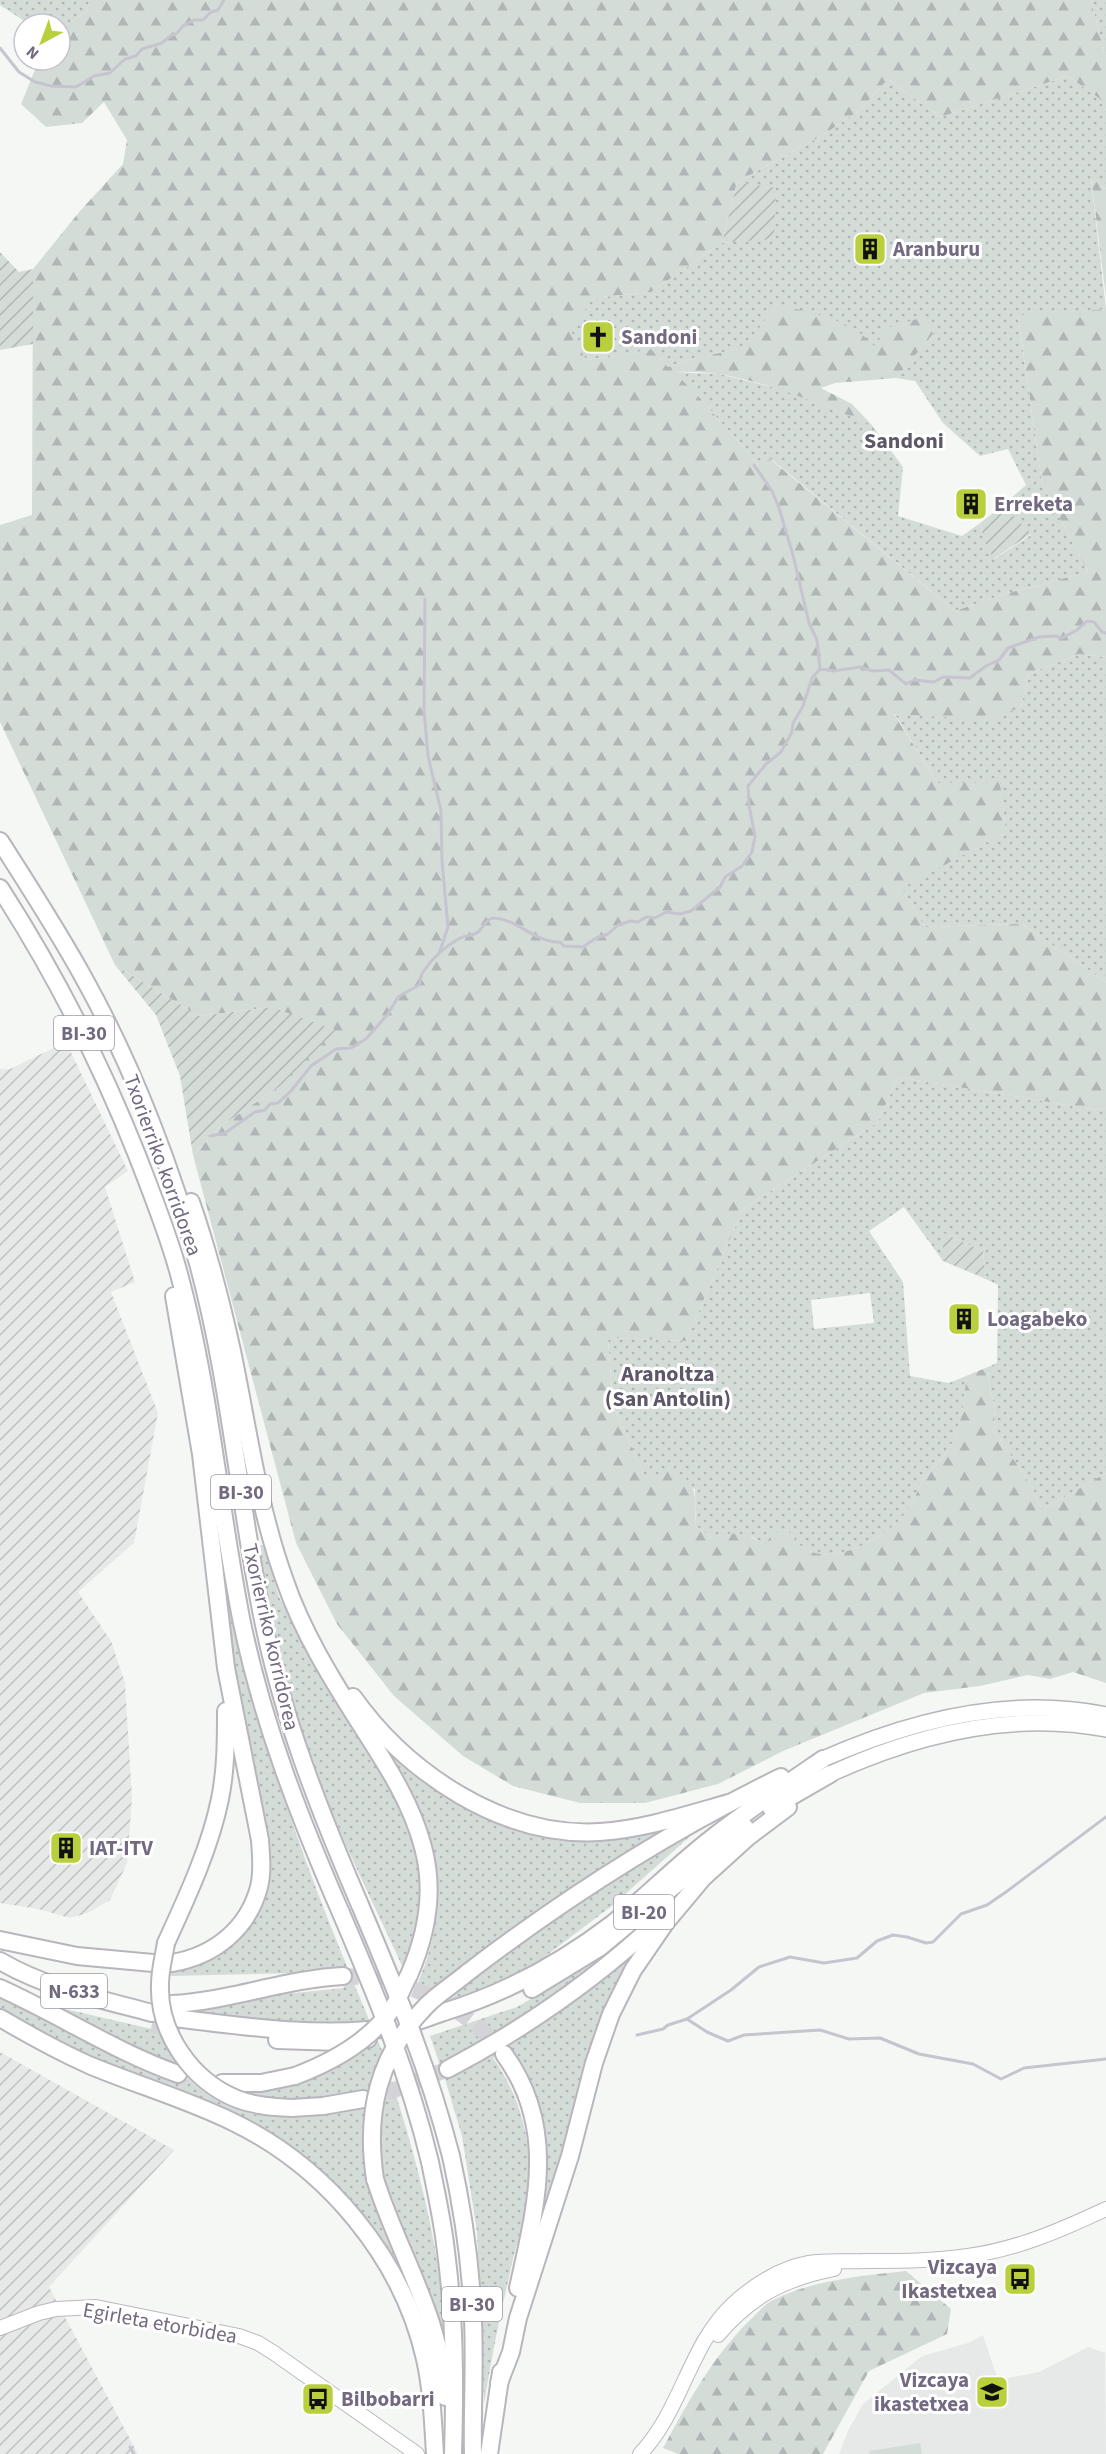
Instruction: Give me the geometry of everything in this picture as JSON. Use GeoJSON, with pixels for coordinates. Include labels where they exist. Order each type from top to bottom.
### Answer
{"type":"FeatureCollection","features":[{"type":"Feature","properties":{"kind":"highway","name":"Txorierriko korridorea"},"geometry":{"type":"LineString","coordinates":[[0,841],[87,983],[132,1077],[178,1198],[210,1312],[254,1574],[279,1685],[318,1805],[401,2001],[424,2062],[451,2156],[462,2209],[470,2272],[474,2362],[473,2454]]}},
{"type":"Feature","properties":{"kind":"highway","name":"Txorierriko korridorea"},"geometry":{"type":"LineString","coordinates":[[0,888],[31,937],[79,1023],[109,1087],[150,1187],[173,1254],[190,1317],[233,1577],[258,1690],[298,1812],[382,2009],[405,2069],[430,2162],[445,2241],[452,2305],[453,2454]]}},
{"type":"Feature","properties":{"kind":"highway"},"geometry":{"type":"LineString","coordinates":[[132,1077],[164,1136],[187,1190],[207,1248],[227,1327],[255,1475],[285,1583],[306,1630],[343,1696],[395,1780],[417,1828],[424,1849],[428,1877],[429,1901],[425,1930],[409,1975],[395,2004],[382,2022],[338,2056],[295,2076],[261,2083],[222,2083]]}},
{"type":"Feature","properties":{"kind":"highway"},"geometry":{"type":"LineString","coordinates":[[150,1187],[173,1291],[201,1454],[226,1668],[260,1840],[260,1885],[250,1911],[233,1934],[199,1956],[172,1963]]}},
{"type":"Feature","properties":{"kind":"highway"},"geometry":{"type":"LineString","coordinates":[[306,1630],[359,1705],[422,1769],[463,1797],[541,1828],[571,1832],[600,1832],[660,1823],[729,1803],[826,1767]]}},
{"type":"Feature","properties":{"kind":"highway"},"geometry":{"type":"LineString","coordinates":[[226,1668],[226,1754],[219,1800],[187,1897],[166,1943],[159,1982],[161,2004],[170,2036],[194,2070],[227,2095],[253,2104],[292,2108],[323,2106],[363,2099]]}},
{"type":"Feature","properties":{"kind":"highway"},"geometry":{"type":"LineString","coordinates":[[448,2069],[526,2025],[571,1993],[644,1934],[826,1767]]}},
{"type":"Feature","properties":{"kind":"highway","name":"BI-20"},"geometry":{"type":"LineString","coordinates":[[343,1976],[303,1980],[226,1997],[176,2017],[267,2029],[350,2030],[397,2027],[476,2001],[517,1985],[577,1950],[613,1923],[711,1839],[761,1801],[826,1767]]}},
{"type":"Feature","properties":{"kind":"highway"},"geometry":{"type":"LineString","coordinates":[[446,2454],[445,2385],[433,2323],[421,2290],[386,2214],[375,2179],[370,2149],[371,2118],[382,2073],[399,2040],[428,2005],[467,1973],[574,1896],[640,1854],[729,1803]]}},
{"type":"Feature","properties":{"kind":"highway"},"geometry":{"type":"LineString","coordinates":[[499,2383],[511,2352],[518,2318],[570,2156],[594,2063],[611,2013],[633,1970],[666,1922],[702,1879]]}},
{"type":"Feature","properties":{"kind":"highway"},"geometry":{"type":"LineString","coordinates":[[0,1940],[78,1956],[153,1963]]}},
{"type":"Feature","properties":{"kind":"highway","name":"N-633"},"geometry":{"type":"LineString","coordinates":[[0,1960],[22,1974],[41,1981],[152,2013],[79,2004],[0,1976]]}},
{"type":"Feature","properties":{"kind":"highway"},"geometry":{"type":"LineString","coordinates":[[0,1988],[72,2022],[126,2053],[178,2074]]}},
{"type":"Feature","properties":{"kind":"highway"},"geometry":{"type":"LineString","coordinates":[[0,2018],[87,2064],[235,2123],[273,2144],[326,2187],[349,2211],[368,2236],[394,2280],[410,2314],[425,2358],[435,2454]]}},
{"type":"Feature","properties":{"kind":"highway"},"geometry":{"type":"LineString","coordinates":[[489,2454],[505,2342],[536,2204],[539,2163],[538,2141],[528,2097],[514,2068],[504,2054]]}},
{"type":"Feature","properties":{"kind":"main road","name":"BI-20"},"geometry":{"type":"LineString","coordinates":[[826,1767],[891,1731],[963,1714],[1033,1708],[1106,1715]]}},
{"type":"Feature","properties":{"kind":"main road","name":"BI-20"},"geometry":{"type":"LineString","coordinates":[[826,1767],[965,1730],[1008,1725],[1059,1724],[1106,1729]]}},
{"type":"Feature","properties":{"kind":"street"},"geometry":{"type":"LineString","coordinates":[[640,2454],[657,2434],[685,2384],[728,2323],[766,2292],[789,2280],[811,2273],[872,2261],[925,2260],[980,2254],[1027,2243],[1106,2209]]}},
{"type":"Feature","properties":{"kind":"street","name":"Egirleta etorbidea"},"geometry":{"type":"LineString","coordinates":[[0,2328],[56,2309],[96,2307],[239,2336],[258,2343],[274,2353],[417,2454]]}},
{"type":"Feature","properties":{"kind":"shaded area"},"geometry":{"type":"Polygon","coordinates":[[[66,1042],[128,1171],[105,1187],[135,1282],[111,1292],[158,1413],[134,1543],[78,1592],[111,1641],[125,1683],[132,1798],[127,1863],[110,1900],[88,1913],[70,1918],[38,1909],[0,1903],[0,1069],[10,1069],[66,1042]]]}},
{"type":"Feature","properties":{"kind":"shaded area"},"geometry":{"type":"Polygon","coordinates":[[[0,2052],[174,2150],[49,2287],[138,2454],[0,2454],[0,2052]]]}},
{"type":"Feature","properties":{"kind":"shaded area","name":"Vizcaya ikastetxea"},"geometry":{"type":"Polygon","coordinates":[[[983,2335],[998,2380],[1039,2372],[1088,2347],[1105,2353],[1106,2454],[839,2454],[849,2429],[863,2404],[922,2356],[968,2343],[983,2335]]]}},
{"type":"Feature","properties":{"kind":"green space"},"geometry":{"type":"Polygon","coordinates":[[[0,0],[90,0],[86,12],[72,21],[72,12],[12,13],[0,5],[0,0]]]}},
{"type":"Feature","properties":{"kind":"green space"},"geometry":{"type":"Polygon","coordinates":[[[90,0],[1091,0],[1106,53],[1106,111],[1100,99],[1068,76],[940,117],[888,79],[860,110],[823,135],[737,182],[722,243],[651,292],[593,298],[571,331],[586,360],[651,349],[668,367],[696,358],[743,348],[777,305],[843,323],[866,337],[875,347],[886,328],[924,317],[937,329],[896,378],[835,383],[821,388],[852,404],[871,424],[799,396],[750,381],[725,375],[674,372],[700,398],[759,466],[770,459],[955,611],[1008,593],[1088,572],[1042,484],[1018,315],[1106,309],[1106,657],[1078,654],[1029,674],[1021,707],[990,720],[894,714],[938,783],[1000,782],[1006,832],[902,888],[925,927],[1022,924],[1106,982],[1106,1108],[1097,1110],[898,1077],[878,1122],[743,1209],[686,1341],[608,1338],[613,1405],[645,1477],[658,1477],[667,1468],[686,1478],[694,1490],[696,1526],[713,1538],[740,1534],[765,1545],[772,1534],[786,1529],[802,1547],[818,1554],[847,1551],[863,1545],[877,1538],[901,1518],[911,1505],[927,1473],[942,1459],[953,1441],[963,1408],[966,1376],[988,1367],[989,1384],[995,1408],[994,1430],[1032,1487],[1042,1510],[1106,1473],[1106,1683],[1073,1672],[1050,1679],[1028,1675],[980,1686],[924,1693],[783,1751],[718,1784],[645,1803],[580,1803],[513,1786],[463,1756],[394,1696],[337,1624],[296,1543],[193,1155],[222,1125],[279,1087],[271,1007],[199,1016],[115,965],[0,722],[0,525],[32,515],[33,269],[80,211],[123,164],[127,140],[104,102],[82,123],[46,127],[21,104],[34,72],[72,72],[72,21],[86,12],[90,0]]]}},
{"type":"Feature","properties":{"kind":"green space"},"geometry":{"type":"Polygon","coordinates":[[[1091,0],[1106,0],[1106,53],[1104,51],[1091,0]]]}},
{"type":"Feature","properties":{"kind":"green space"},"geometry":{"type":"Polygon","coordinates":[[[1068,76],[1100,99],[1106,111],[1106,189],[1091,179],[1106,309],[1018,316],[1042,484],[1088,572],[1008,593],[955,611],[771,459],[760,467],[700,398],[673,372],[719,374],[784,390],[871,424],[903,467],[898,516],[962,536],[979,524],[994,559],[1031,535],[1003,505],[1026,485],[1008,449],[980,456],[943,423],[915,381],[896,378],[936,329],[875,347],[777,305],[744,348],[696,358],[668,367],[651,349],[586,360],[570,331],[593,298],[651,292],[722,243],[773,238],[775,189],[737,182],[823,135],[860,110],[888,79],[940,117],[1068,76]]]}},
{"type":"Feature","properties":{"kind":"green space"},"geometry":{"type":"Polygon","coordinates":[[[1091,178],[1106,189],[1106,298],[1091,178]]]}},
{"type":"Feature","properties":{"kind":"green space"},"geometry":{"type":"Polygon","coordinates":[[[737,182],[776,188],[774,239],[722,243],[737,182]]]}},
{"type":"Feature","properties":{"kind":"green space"},"geometry":{"type":"Polygon","coordinates":[[[0,252],[19,272],[33,269],[33,344],[0,350],[0,252]]]}},
{"type":"Feature","properties":{"kind":"green space"},"geometry":{"type":"Polygon","coordinates":[[[1003,505],[1031,534],[993,559],[979,524],[1003,505]]]}},
{"type":"Feature","properties":{"kind":"green space"},"geometry":{"type":"Polygon","coordinates":[[[1078,654],[1106,657],[1106,982],[1022,924],[925,927],[901,887],[1006,832],[1000,783],[938,783],[894,713],[932,715],[1021,707],[1029,674],[1078,654]]]}},
{"type":"Feature","properties":{"kind":"green space"},"geometry":{"type":"Polygon","coordinates":[[[115,965],[199,1016],[271,1007],[336,1030],[279,1087],[222,1125],[193,1155],[180,1076],[156,1015],[115,965]]]}},
{"type":"Feature","properties":{"kind":"green space"},"geometry":{"type":"Polygon","coordinates":[[[898,1077],[1097,1110],[1106,1108],[1106,1473],[1042,1510],[1032,1487],[994,1430],[995,1408],[989,1384],[988,1367],[997,1363],[998,1285],[986,1279],[983,1251],[943,1233],[943,1261],[904,1207],[869,1231],[903,1282],[910,1376],[949,1383],[966,1376],[960,1419],[948,1450],[927,1473],[911,1505],[901,1518],[877,1538],[863,1545],[832,1554],[818,1554],[802,1547],[786,1529],[765,1545],[752,1537],[714,1539],[696,1526],[695,1489],[658,1478],[645,1477],[613,1405],[608,1338],[686,1341],[743,1209],[878,1122],[898,1077]],[[870,1293],[811,1300],[814,1329],[874,1323],[870,1293]]]}},
{"type":"Feature","properties":{"kind":"green space"},"geometry":{"type":"Polygon","coordinates":[[[943,1233],[983,1251],[986,1279],[943,1261],[943,1233]]]}},
{"type":"Feature","properties":{"kind":"green space"},"geometry":{"type":"Polygon","coordinates":[[[265,1545],[279,1597],[394,1792],[417,1844],[423,1911],[405,1972],[338,1826],[306,1748],[289,1692],[269,1605],[259,1546],[265,1545]]]}},
{"type":"Feature","properties":{"kind":"green space"},"geometry":{"type":"Polygon","coordinates":[[[221,1557],[250,1682],[286,1804],[320,1899],[384,2055],[376,2067],[368,2092],[352,2096],[274,2103],[223,2087],[325,2072],[347,2062],[373,2042],[354,2022],[311,2026],[172,2011],[221,2007],[274,1995],[344,1988],[338,1972],[169,1976],[169,1967],[191,1965],[263,1894],[221,1557]]]}},
{"type":"Feature","properties":{"kind":"green space"},"geometry":{"type":"Polygon","coordinates":[[[380,1740],[419,1778],[453,1799],[603,1838],[666,1831],[572,1886],[447,1976],[419,2003],[415,1989],[429,1953],[433,1933],[437,1874],[429,1835],[419,1810],[380,1740]]]}},
{"type":"Feature","properties":{"kind":"green space"},"geometry":{"type":"Polygon","coordinates":[[[705,1823],[613,1905],[547,1955],[536,1970],[433,2012],[458,1989],[546,1921],[705,1823]]]}},
{"type":"Feature","properties":{"kind":"green space"},"geometry":{"type":"Polygon","coordinates":[[[680,1893],[551,2002],[441,2068],[430,2036],[517,2007],[573,1974],[680,1893]]]}},
{"type":"Feature","properties":{"kind":"green space"},"geometry":{"type":"Polygon","coordinates":[[[638,1949],[536,2263],[539,2109],[523,2069],[510,2046],[493,2058],[512,2090],[524,2124],[529,2179],[526,2207],[502,2309],[484,2404],[477,2232],[462,2136],[445,2079],[545,2020],[593,1986],[638,1949]]]}},
{"type":"Feature","properties":{"kind":"green space"},"geometry":{"type":"Polygon","coordinates":[[[0,1995],[95,2030],[61,2008],[160,2031],[176,2064],[188,2078],[202,2091],[235,2109],[252,2114],[296,2116],[368,2105],[364,2136],[365,2165],[371,2192],[379,2218],[423,2323],[376,2236],[339,2189],[314,2166],[288,2146],[232,2115],[95,2059],[40,2033],[0,2010],[0,1995]]]}},
{"type":"Feature","properties":{"kind":"green space"},"geometry":{"type":"Polygon","coordinates":[[[390,2076],[425,2198],[441,2289],[444,2338],[392,2217],[378,2163],[381,2108],[390,2076]]]}},
{"type":"Feature","properties":{"kind":"green space"},"geometry":{"type":"Polygon","coordinates":[[[906,2271],[951,2309],[947,2334],[869,2371],[823,2454],[678,2454],[663,2448],[713,2364],[737,2333],[768,2303],[803,2288],[820,2284],[854,2277],[906,2271]]]}},
{"type":"Feature","properties":{"kind":"green space"},"geometry":{"type":"Polygon","coordinates":[[[920,2443],[922,2454],[870,2454],[869,2451],[920,2443]]]}},
{"type":"Feature","properties":{"kind":"waterway"},"geometry":{"type":"LineString","coordinates":[[0,48],[19,72],[35,82],[51,86],[76,87],[94,76],[110,73],[125,59],[136,56],[142,49],[162,43],[194,20],[203,20],[211,12],[218,10],[224,0]]}},
{"type":"Feature","properties":{"kind":"waterway"},"geometry":{"type":"LineString","coordinates":[[754,465],[772,491],[779,508],[809,623],[817,640],[820,669]]}},
{"type":"Feature","properties":{"kind":"waterway"},"geometry":{"type":"LineString","coordinates":[[425,599],[424,710],[428,756],[441,811],[442,861],[448,927],[440,951]]}},
{"type":"Feature","properties":{"kind":"waterway"},"geometry":{"type":"LineString","coordinates":[[210,1136],[225,1133],[255,1112],[265,1110],[270,1104],[278,1103],[311,1066],[336,1049],[351,1048],[366,1039],[388,1014],[398,997],[419,985],[422,974],[435,957],[460,938],[478,932],[492,918],[511,923],[543,939],[560,942],[564,946],[583,947],[596,938],[608,934],[618,925],[631,921],[638,922],[646,917],[655,918],[666,912],[680,914],[691,911],[720,887],[725,877],[742,866],[752,852],[755,836],[748,786],[766,764],[781,752],[803,706],[812,678],[820,669],[834,671],[860,667],[873,671],[889,670],[906,684],[914,680],[934,682],[943,677],[970,678],[999,660],[1008,648],[1039,637],[1062,638],[1077,630],[1087,621],[1094,622],[1102,632],[1106,633]]}},
{"type":"Feature","properties":{"kind":"waterway"},"geometry":{"type":"LineString","coordinates":[[637,2035],[663,2029],[687,2019],[731,1990],[759,1967],[790,1957],[824,1963],[857,1958],[877,1941],[893,1935],[926,1943],[933,1942],[961,1914],[987,1905],[1106,1817]]}},
{"type":"Feature","properties":{"kind":"waterway"},"geometry":{"type":"LineString","coordinates":[[687,2019],[707,2032],[728,2041],[744,2035],[820,2030],[849,2039],[880,2038],[919,2054],[973,2064],[1001,2079],[1024,2068],[1106,2059]]}},
{"type":"Feature","properties":{"kind":"waterway"},"geometry":{"type":"LineString","coordinates":[[130,2447],[134,2454]]}},
{"type":"Feature","properties":{"kind":"tunnel"},"geometry":{"type":"LineString","coordinates":[[343,1976],[389,1982],[432,1997],[470,2021],[504,2053]]}},
{"type":"Feature","properties":{"kind":"tunnel"},"geometry":{"type":"LineString","coordinates":[[152,2024],[180,2030]]}},
{"type":"Feature","properties":{"kind":"tunnel"},"geometry":{"type":"LineString","coordinates":[[364,2099],[448,2069]]}},
{"type":"Feature","properties":{"kind":"place","name":"Aranburu"},"geometry":{"type":"Point","coordinates":[870,249]}},
{"type":"Feature","properties":{"kind":"place","name":"Sandoni"},"geometry":{"type":"Point","coordinates":[598,337]}},
{"type":"Feature","properties":{"kind":"place","name":"Erreketa"},"geometry":{"type":"Point","coordinates":[971,504]}},
{"type":"Feature","properties":{"kind":"place","name":"Loagabeko"},"geometry":{"type":"Point","coordinates":[964,1319]}},
{"type":"Feature","properties":{"kind":"place","name":"IAT-ITV"},"geometry":{"type":"Point","coordinates":[66,1848]}},
{"type":"Feature","properties":{"kind":"place","name":"Vizcaya Ikastetxea"},"geometry":{"type":"Point","coordinates":[1020,2279]}},
{"type":"Feature","properties":{"kind":"place","name":"Vizcaya ikastetxea"},"geometry":{"type":"Point","coordinates":[992,2392]}},
{"type":"Feature","properties":{"kind":"place","name":"Bilbobarri"},"geometry":{"type":"Point","coordinates":[318,2399]}},
{"type":"Feature","properties":{"kind":"district","name":"Sandoni"},"geometry":{"type":"Point","coordinates":[904,440]}},
{"type":"Feature","properties":{"kind":"district","name":"Aranoltza (San Antolin)"},"geometry":{"type":"Point","coordinates":[668,1386]}}]}
